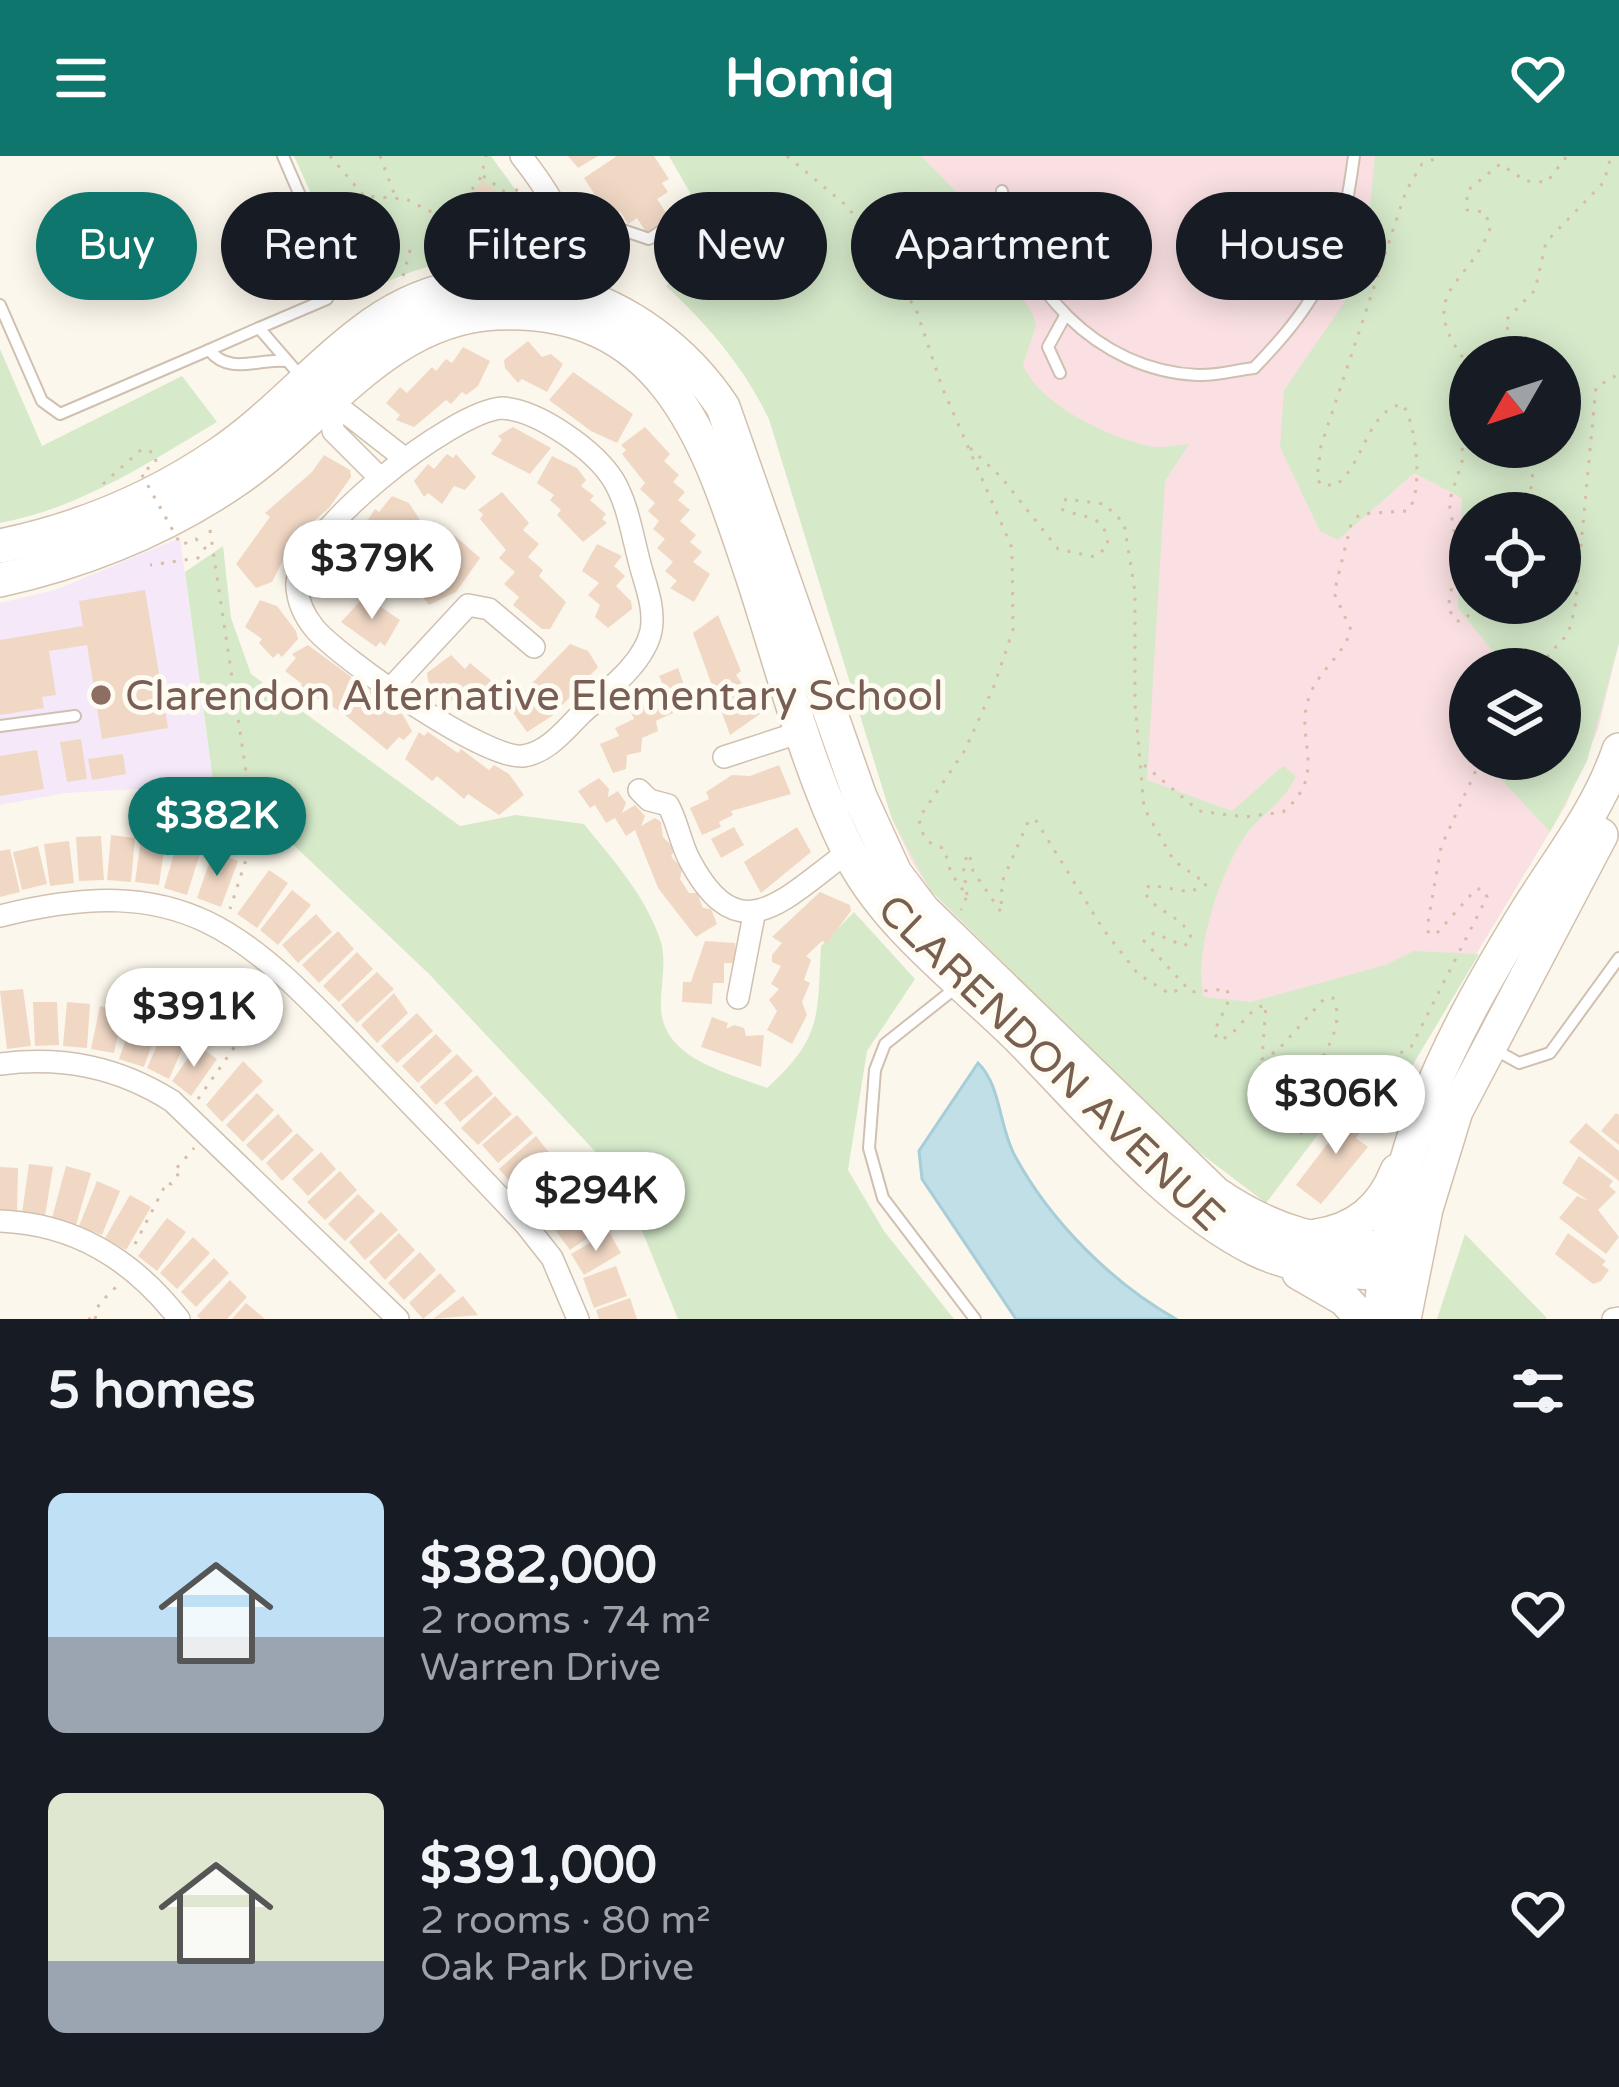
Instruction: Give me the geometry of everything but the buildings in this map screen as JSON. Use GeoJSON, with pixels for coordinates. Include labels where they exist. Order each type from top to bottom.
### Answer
{"type":"FeatureCollection","features":[{"type":"Feature","properties":{"kind":"main road","name":"CLARENDON AVENUE"},"geometry":{"type":"LineString","coordinates":[[0,580],[97,552],[208,498],[308,382],[342,350],[392,312],[424,299]]}},
{"type":"Feature","properties":{"kind":"main road"},"geometry":{"type":"LineString","coordinates":[[534,315],[561,300]]}},
{"type":"Feature","properties":{"kind":"main road"},"geometry":{"type":"LineString","coordinates":[[584,300],[619,345]]}},
{"type":"Feature","properties":{"kind":"main road","name":"CLARENDON AVENUE"},"geometry":{"type":"LineString","coordinates":[[597,300],[662,338],[699,371],[723,407],[846,759],[895,873],[956,943],[1184,1168],[1244,1213],[1296,1237],[1400,1263]]}},
{"type":"Feature","properties":{"kind":"main road","name":"CLARENDON AVENUE"},"geometry":{"type":"LineString","coordinates":[[308,382],[383,355],[428,329],[485,314],[534,315],[579,326],[619,345],[674,391],[708,446],[848,852],[877,897],[1174,1191],[1260,1252],[1333,1272],[1400,1263]]}},
{"type":"Feature","properties":{"kind":"main road"},"geometry":{"type":"LineString","coordinates":[[0,546],[145,498],[217,455],[274,411],[308,400],[308,382]]}},
{"type":"Feature","properties":{"kind":"main road"},"geometry":{"type":"LineString","coordinates":[[820,680],[804,731],[846,759]]}},
{"type":"Feature","properties":{"kind":"main road"},"geometry":{"type":"LineString","coordinates":[[1296,1237],[1350,1228],[1377,1206],[1394,1179],[1422,1102],[1491,969],[1588,824],[1619,750]]}},
{"type":"Feature","properties":{"kind":"main road"},"geometry":{"type":"LineString","coordinates":[[1381,1319],[1442,1152],[1489,1046],[1614,818]]}},
{"type":"Feature","properties":{"kind":"main road"},"geometry":{"type":"LineString","coordinates":[[1489,1046],[1478,1022],[1498,988],[1491,969]]}},
{"type":"Feature","properties":{"kind":"main road"},"geometry":{"type":"LineString","coordinates":[[1404,1319],[1400,1263],[1422,1102]]}},
{"type":"Feature","properties":{"kind":"main road"},"geometry":{"type":"LineString","coordinates":[[1260,1252],[1344,1299],[1363,1319]]}},
{"type":"Feature","properties":{"kind":"street"},"geometry":{"type":"LineString","coordinates":[[521,156],[545,192]]}},
{"type":"Feature","properties":{"kind":"street"},"geometry":{"type":"LineString","coordinates":[[308,382],[404,458]]}},
{"type":"Feature","properties":{"kind":"street"},"geometry":{"type":"LineString","coordinates":[[308,382],[333,431],[380,478]]}},
{"type":"Feature","properties":{"kind":"street"},"geometry":{"type":"LineString","coordinates":[[492,409],[521,411],[549,426],[615,483],[647,589],[652,624],[635,662],[551,743],[530,754],[509,755],[474,741],[315,629],[296,586],[303,560],[380,478],[464,418],[492,409]]}},
{"type":"Feature","properties":{"kind":"street"},"geometry":{"type":"LineString","coordinates":[[392,687],[468,605],[493,611],[534,647]]}},
{"type":"Feature","properties":{"kind":"street"},"geometry":{"type":"LineString","coordinates":[[724,757],[804,731]]}},
{"type":"Feature","properties":{"kind":"street"},"geometry":{"type":"LineString","coordinates":[[639,790],[654,802],[668,805],[687,854],[710,890],[732,909],[754,914],[738,998]]}},
{"type":"Feature","properties":{"kind":"street","name":"CLARENDON AVENUE"},"geometry":{"type":"LineString","coordinates":[[754,914],[848,852]]}},
{"type":"Feature","properties":{"kind":"street"},"geometry":{"type":"LineString","coordinates":[[0,916],[61,902],[124,899],[166,906],[224,928],[287,976],[526,1225],[552,1258],[578,1319]]}},
{"type":"Feature","properties":{"kind":"street"},"geometry":{"type":"LineString","coordinates":[[0,1064],[66,1061],[111,1071],[153,1089],[196,1120],[398,1319]]}},
{"type":"Feature","properties":{"kind":"street"},"geometry":{"type":"LineString","coordinates":[[0,1221],[68,1233],[124,1262],[179,1319]]}},
{"type":"Feature","properties":{"kind":"lane"},"geometry":{"type":"LineString","coordinates":[[0,305],[42,401],[60,414],[327,299],[335,289],[334,273],[284,156]]}},
{"type":"Feature","properties":{"kind":"lane"},"geometry":{"type":"LineString","coordinates":[[1002,191],[1028,272],[1065,316],[1117,351],[1158,368],[1199,376],[1254,368],[1325,283],[1346,215],[1354,156]]}},
{"type":"Feature","properties":{"kind":"lane"},"geometry":{"type":"LineString","coordinates":[[1060,373],[1048,347],[1065,316]]}},
{"type":"Feature","properties":{"kind":"lane"},"geometry":{"type":"LineString","coordinates":[[260,328],[308,382]]}},
{"type":"Feature","properties":{"kind":"lane"},"geometry":{"type":"LineString","coordinates":[[209,350],[217,359],[308,382]]}},
{"type":"Feature","properties":{"kind":"lane"},"geometry":{"type":"LineString","coordinates":[[0,726],[75,716]]}},
{"type":"Feature","properties":{"kind":"lane"},"geometry":{"type":"LineString","coordinates":[[1489,1046],[1519,1063],[1550,1053],[1619,958]]}},
{"type":"Feature","properties":{"kind":"lane"},"geometry":{"type":"LineString","coordinates":[[962,982],[885,1044],[875,1070],[869,1148],[883,1198],[975,1319]]}},
{"type":"Feature","properties":{"kind":"path"},"geometry":{"type":"LineString","coordinates":[[330,156],[361,192]]}},
{"type":"Feature","properties":{"kind":"path"},"geometry":{"type":"LineString","coordinates":[[380,156],[393,192]]}},
{"type":"Feature","properties":{"kind":"path"},"geometry":{"type":"LineString","coordinates":[[470,192],[482,175],[486,156]]}},
{"type":"Feature","properties":{"kind":"path"},"geometry":{"type":"LineString","coordinates":[[788,156],[848,207],[916,308],[1012,548],[1013,630],[965,750],[919,818],[927,843],[944,848],[950,873],[967,896]]}},
{"type":"Feature","properties":{"kind":"path"},"geometry":{"type":"LineString","coordinates":[[1142,765],[1199,811],[1218,816],[1283,812],[1304,790],[1310,754],[1307,702],[1351,630],[1334,592],[1351,524],[1360,514],[1407,511],[1418,495],[1414,430],[1402,404],[1384,411],[1354,467],[1336,484],[1322,485],[1317,478],[1321,446],[1406,191],[1422,164],[1442,156]]}},
{"type":"Feature","properties":{"kind":"path"},"geometry":{"type":"LineString","coordinates":[[1452,336],[1444,310],[1454,278],[1491,226],[1484,212],[1467,210],[1467,191],[1500,164],[1526,181],[1547,182],[1568,156]]}},
{"type":"Feature","properties":{"kind":"path"},"geometry":{"type":"LineString","coordinates":[[1510,336],[1505,321],[1535,290],[1546,242],[1604,182],[1612,156]]}},
{"type":"Feature","properties":{"kind":"path"},"geometry":{"type":"LineString","coordinates":[[482,175],[505,192]]}},
{"type":"Feature","properties":{"kind":"path"},"geometry":{"type":"LineString","coordinates":[[516,192],[520,187]]}},
{"type":"Feature","properties":{"kind":"path"},"geometry":{"type":"LineString","coordinates":[[405,283],[410,247]]}},
{"type":"Feature","properties":{"kind":"path"},"geometry":{"type":"LineString","coordinates":[[1554,648],[1571,629],[1580,578],[1586,529],[1581,512],[1592,472],[1591,406],[1596,387],[1619,374]]}},
{"type":"Feature","properties":{"kind":"path"},"geometry":{"type":"LineString","coordinates":[[970,448],[1002,478],[1058,549],[1095,557],[1108,546],[1106,531],[1094,517],[1061,509],[1066,499],[1104,504],[1124,523],[1135,592],[1140,786],[1151,824],[1174,861],[1207,884],[1190,892],[1150,885],[1144,891],[1192,940],[1184,946],[1154,932],[1144,941],[1183,987],[1201,995],[1221,988],[1230,994],[1214,1032],[1218,1040],[1227,1038],[1255,1007],[1266,1005],[1262,1059],[1277,1051],[1324,998],[1333,998],[1336,1016],[1300,1111],[1301,1133],[1313,1127],[1343,1085],[1411,1047],[1487,897],[1483,889],[1476,889],[1437,933],[1429,934],[1441,847],[1471,780]]}},
{"type":"Feature","properties":{"kind":"path"},"geometry":{"type":"LineString","coordinates":[[103,484],[142,449],[155,453],[155,463],[142,473],[181,545],[196,539],[205,548],[198,558],[150,566]]}},
{"type":"Feature","properties":{"kind":"path"},"geometry":{"type":"LineString","coordinates":[[208,498],[255,832],[224,928]]}},
{"type":"Feature","properties":{"kind":"path"},"geometry":{"type":"LineString","coordinates":[[956,943],[961,933],[956,923],[967,896],[963,864],[969,853],[973,871],[1001,912],[1002,882],[1035,819],[1102,929],[1138,974],[1170,994],[1183,987]]}},
{"type":"Feature","properties":{"kind":"path"},"geometry":{"type":"LineString","coordinates":[[92,1319],[119,1282],[115,1278],[231,1045],[235,1047],[244,1035],[240,1031],[280,991]]}},
{"type":"Feature","properties":{"kind":"shaded area"},"geometry":{"type":"Polygon","coordinates":[[[669,156],[1619,156],[1619,643],[1598,729],[1581,769],[1581,648],[1449,648],[1449,780],[1577,780],[1405,1073],[1396,1097],[1387,1108],[1375,1109],[1350,1092],[1266,1203],[1178,1136],[930,890],[912,862],[892,819],[769,419],[748,376],[681,300],[827,300],[827,192],[690,192],[669,156]]]}},
{"type":"Feature","properties":{"kind":"shaded area","name":"Clarendon Alternative Elementary School"},"geometry":{"type":"Polygon","coordinates":[[[180,538],[216,803],[154,788],[66,793],[0,805],[0,603],[55,590],[180,538]]]}},
{"type":"Feature","properties":{"kind":"green space"},"geometry":{"type":"Polygon","coordinates":[[[294,156],[491,156],[517,192],[424,192],[424,268],[400,276],[400,192],[310,192],[294,156]]]}},
{"type":"Feature","properties":{"kind":"green space"},"geometry":{"type":"Polygon","coordinates":[[[669,156],[921,156],[956,192],[851,192],[851,300],[1024,300],[1036,326],[1023,365],[1044,393],[1077,417],[1133,442],[1155,447],[1189,444],[1165,481],[1147,780],[1232,811],[1283,766],[1296,776],[1242,841],[1221,884],[1202,957],[1204,997],[1251,1002],[1385,965],[1414,951],[1479,954],[1387,1108],[1375,1109],[1350,1092],[1266,1203],[1178,1136],[930,890],[892,819],[769,419],[724,348],[680,300],[827,300],[827,192],[690,192],[669,156]]]}},
{"type":"Feature","properties":{"kind":"green space"},"geometry":{"type":"Polygon","coordinates":[[[1375,156],[1619,156],[1619,643],[1581,773],[1581,648],[1490,648],[1471,624],[1581,624],[1581,492],[1450,492],[1414,473],[1338,540],[1320,531],[1280,447],[1284,390],[1344,303],[1386,300],[1386,192],[1371,192],[1375,156]]]}},
{"type":"Feature","properties":{"kind":"green space"},"geometry":{"type":"Polygon","coordinates":[[[0,349],[42,446],[182,376],[217,422],[86,495],[0,523],[0,349]]]}},
{"type":"Feature","properties":{"kind":"green space"},"geometry":{"type":"Polygon","coordinates":[[[223,546],[231,618],[251,674],[460,826],[516,815],[584,824],[627,878],[654,923],[663,954],[663,1022],[671,1037],[698,1060],[767,1088],[808,1039],[817,1008],[821,946],[854,912],[915,979],[867,1051],[848,1170],[884,1231],[954,1319],[678,1319],[621,1179],[430,975],[281,833],[216,803],[185,572],[223,546]]]}},
{"type":"Feature","properties":{"kind":"green space"},"geometry":{"type":"Polygon","coordinates":[[[1502,780],[1577,780],[1550,832],[1502,780]]]}},
{"type":"Feature","properties":{"kind":"green space"},"geometry":{"type":"Polygon","coordinates":[[[1465,1234],[1546,1317],[1546,1319],[1437,1319],[1465,1234]]]}},
{"type":"Feature","properties":{"kind":"water"},"geometry":{"type":"Polygon","coordinates":[[[978,1063],[996,1094],[1015,1156],[1046,1204],[1106,1269],[1176,1319],[1016,1319],[922,1179],[919,1151],[978,1063]]]}},
{"type":"Feature","properties":{"kind":"place","name":"Clarendon Alternative Elementary School"},"geometry":{"type":"Point","coordinates":[101,695]}}]}
